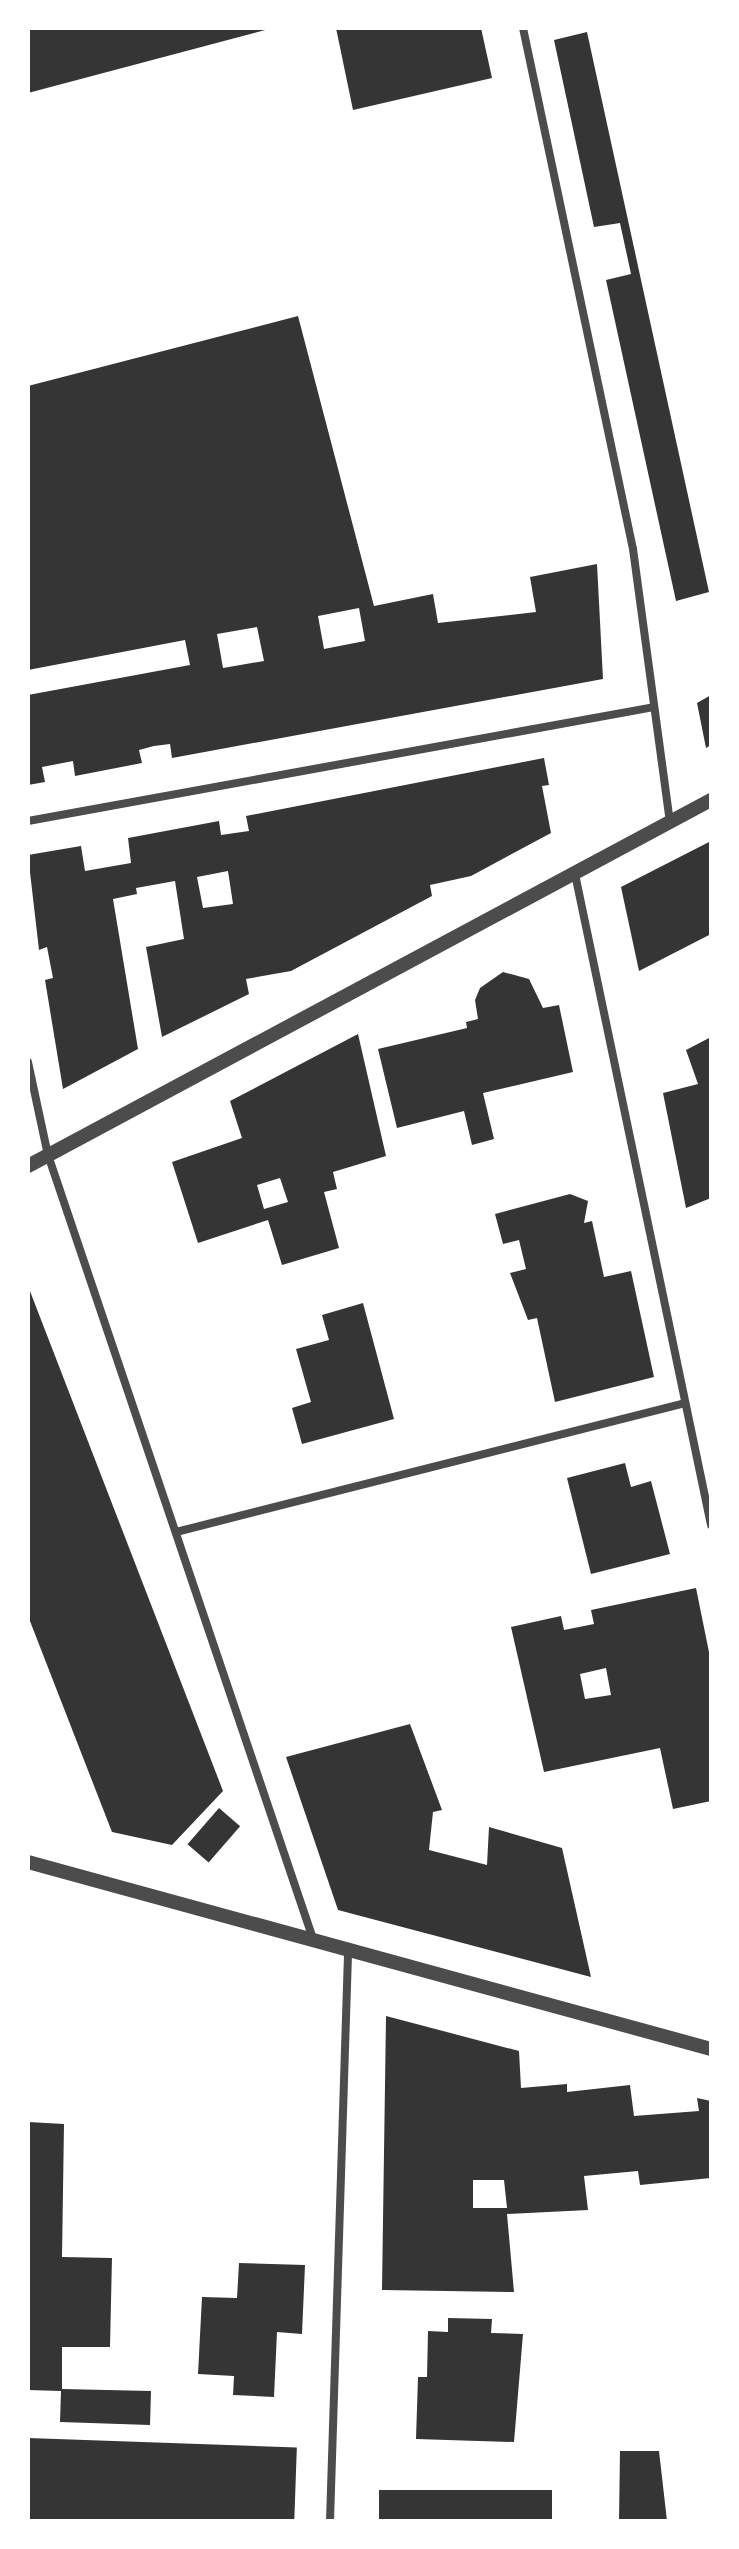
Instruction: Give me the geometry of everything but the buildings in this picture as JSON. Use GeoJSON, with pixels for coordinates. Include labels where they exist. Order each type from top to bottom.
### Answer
{"type":"FeatureCollection","features":[{"type":"Feature","properties":{"kind":"street"},"geometry":{"type":"LineString","coordinates":[[523,28],[633,549],[670,822]]}},
{"type":"Feature","properties":{"kind":"street"},"geometry":{"type":"LineString","coordinates":[[28,821],[654,707]]}},
{"type":"Feature","properties":{"kind":"street"},"geometry":{"type":"LineString","coordinates":[[28,1166],[711,800]]}},
{"type":"Feature","properties":{"kind":"street"},"geometry":{"type":"LineString","coordinates":[[575,874],[711,1525]]}},
{"type":"Feature","properties":{"kind":"street"},"geometry":{"type":"LineString","coordinates":[[28,1062],[48,1155],[314,1944]]}},
{"type":"Feature","properties":{"kind":"street"},"geometry":{"type":"LineString","coordinates":[[176,1532],[685,1403]]}},
{"type":"Feature","properties":{"kind":"street"},"geometry":{"type":"LineString","coordinates":[[28,1862],[348,1954],[711,2049]]}},
{"type":"Feature","properties":{"kind":"street"},"geometry":{"type":"LineString","coordinates":[[330,2521],[348,1954]]}}]}
